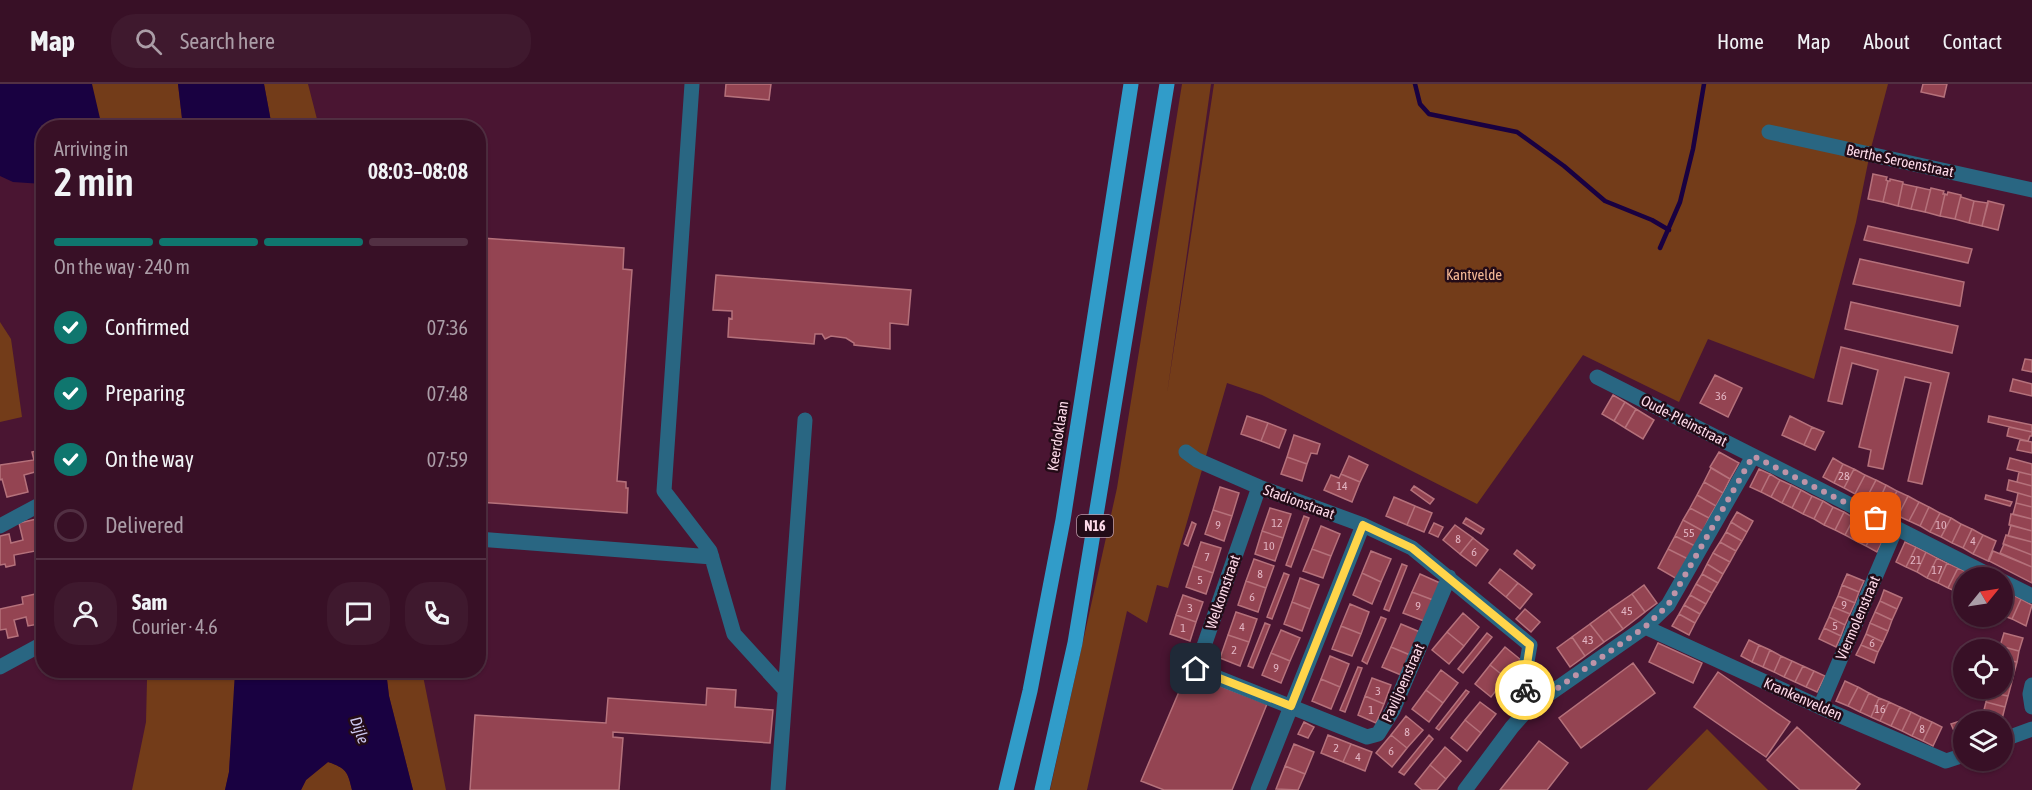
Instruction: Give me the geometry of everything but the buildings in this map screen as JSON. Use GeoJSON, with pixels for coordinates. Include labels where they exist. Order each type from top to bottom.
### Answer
{"type":"FeatureCollection","features":[{"type":"Feature","properties":{"kind":"main road","name":"Keerdoklaan"},"geometry":{"type":"LineString","coordinates":[[1006,790],[1030,691],[1063,520],[1131,84]]}},
{"type":"Feature","properties":{"kind":"main road","name":"N16"},"geometry":{"type":"LineString","coordinates":[[1042,790],[1075,643],[1167,84]]}},
{"type":"Feature","properties":{"kind":"street"},"geometry":{"type":"LineString","coordinates":[[692,84],[664,491],[710,551],[734,634],[785,690]]}},
{"type":"Feature","properties":{"kind":"street","name":"Berthe Seroenstraat"},"geometry":{"type":"LineString","coordinates":[[1769,132],[2032,190]]}},
{"type":"Feature","properties":{"kind":"street","name":"Oude-Pleinstraat"},"geometry":{"type":"LineString","coordinates":[[1598,377],[1973,567]]}},
{"type":"Feature","properties":{"kind":"street"},"geometry":{"type":"LineString","coordinates":[[778,790],[805,420]]}},
{"type":"Feature","properties":{"kind":"street","name":"Stadionstraat"},"geometry":{"type":"LineString","coordinates":[[1186,452],[1197,460],[1259,487],[1363,525],[1412,548],[1530,645],[1524,684],[1529,708]]}},
{"type":"Feature","properties":{"kind":"street"},"geometry":{"type":"LineString","coordinates":[[1465,790],[1529,708],[1645,627],[1668,605],[1753,456]]}},
{"type":"Feature","properties":{"kind":"street","name":"Welkomstraat"},"geometry":{"type":"LineString","coordinates":[[1259,487],[1196,669],[1291,706]]}},
{"type":"Feature","properties":{"kind":"street"},"geometry":{"type":"LineString","coordinates":[[0,526],[8,517],[36,506]]}},
{"type":"Feature","properties":{"kind":"street"},"geometry":{"type":"LineString","coordinates":[[1258,790],[1363,525]]}},
{"type":"Feature","properties":{"kind":"street","name":"Viermolenstraat"},"geometry":{"type":"LineString","coordinates":[[1820,707],[1896,528]]}},
{"type":"Feature","properties":{"kind":"street"},"geometry":{"type":"LineString","coordinates":[[486,540],[712,557]]}},
{"type":"Feature","properties":{"kind":"street","name":"Paviljoenstraat"},"geometry":{"type":"LineString","coordinates":[[1291,706],[1367,737],[1378,734],[1393,710],[1449,577]]}},
{"type":"Feature","properties":{"kind":"street"},"geometry":{"type":"LineString","coordinates":[[2013,586],[2032,596]]}},
{"type":"Feature","properties":{"kind":"street","name":"Krankenvelden"},"geometry":{"type":"LineString","coordinates":[[1645,627],[1820,707],[1946,761],[1953,759]]}},
{"type":"Feature","properties":{"kind":"street"},"geometry":{"type":"LineString","coordinates":[[0,667],[36,647]]}},
{"type":"Feature","properties":{"kind":"street"},"geometry":{"type":"LineString","coordinates":[[2032,685],[2030,694],[2032,707]]}},
{"type":"Feature","properties":{"kind":"street"},"geometry":{"type":"LineString","coordinates":[[2013,736],[2032,729]]}},
{"type":"Feature","properties":{"kind":"green space"},"geometry":{"type":"Polygon","coordinates":[[[91,84],[178,84],[182,120],[99,120],[91,84]]]}},
{"type":"Feature","properties":{"kind":"green space"},"geometry":{"type":"Polygon","coordinates":[[[264,84],[308,84],[317,120],[271,120],[264,84]]]}},
{"type":"Feature","properties":{"kind":"green space","name":"Kantvelde"},"geometry":{"type":"Polygon","coordinates":[[[1182,84],[1211,84],[1167,394],[1214,84],[1888,84],[1871,148],[1856,222],[1814,379],[1708,339],[1679,402],[1583,355],[1477,504],[1262,395],[1227,383],[1168,588],[1157,585],[1147,623],[1127,611],[1087,790],[1050,790],[1117,488],[1182,84]]]}},
{"type":"Feature","properties":{"kind":"green space"},"geometry":{"type":"Polygon","coordinates":[[[0,322],[11,339],[22,417],[0,422],[0,322]]]}},
{"type":"Feature","properties":{"kind":"green space"},"geometry":{"type":"Polygon","coordinates":[[[149,678],[236,678],[229,772],[225,790],[132,790],[146,722],[147,680],[149,678]]]}},
{"type":"Feature","properties":{"kind":"green space"},"geometry":{"type":"Polygon","coordinates":[[[387,678],[423,678],[446,790],[413,790],[389,696],[387,678]]]}},
{"type":"Feature","properties":{"kind":"green space"},"geometry":{"type":"Polygon","coordinates":[[[1707,729],[1768,790],[1647,790],[1707,729]]]}},
{"type":"Feature","properties":{"kind":"green space"},"geometry":{"type":"Polygon","coordinates":[[[328,762],[339,766],[345,772],[352,790],[301,790],[306,780],[328,762]]]}},
{"type":"Feature","properties":{"kind":"water"},"geometry":{"type":"Polygon","coordinates":[[[0,84],[92,84],[100,120],[36,120],[36,184],[13,182],[0,176],[0,84]]]}},
{"type":"Feature","properties":{"kind":"water"},"geometry":{"type":"Polygon","coordinates":[[[178,84],[264,84],[271,120],[182,120],[178,84]]]}},
{"type":"Feature","properties":{"kind":"water","name":"Dijle"},"geometry":{"type":"Polygon","coordinates":[[[235,678],[387,678],[389,696],[413,790],[352,790],[345,772],[339,766],[328,762],[306,780],[301,790],[225,790],[229,772],[235,678]]]}},
{"type":"Feature","properties":{"kind":"waterway"},"geometry":{"type":"LineString","coordinates":[[1415,84],[1420,104],[1429,114],[1517,132],[1564,166],[1605,201],[1652,220],[1669,230]]}},
{"type":"Feature","properties":{"kind":"waterway"},"geometry":{"type":"LineString","coordinates":[[1660,248],[1680,202],[1693,149],[1704,84]]}},
{"type":"Feature","properties":{"kind":"way so far"},"geometry":{"type":"LineString","coordinates":[[1525,690],[1529,708],[1645,627],[1668,605],[1753,456],[1876,518]]}},
{"type":"Feature","properties":{"kind":"route"},"geometry":{"type":"LineString","coordinates":[[1196,669],[1291,706],[1363,525],[1412,548],[1530,645],[1525,690]]}}]}
